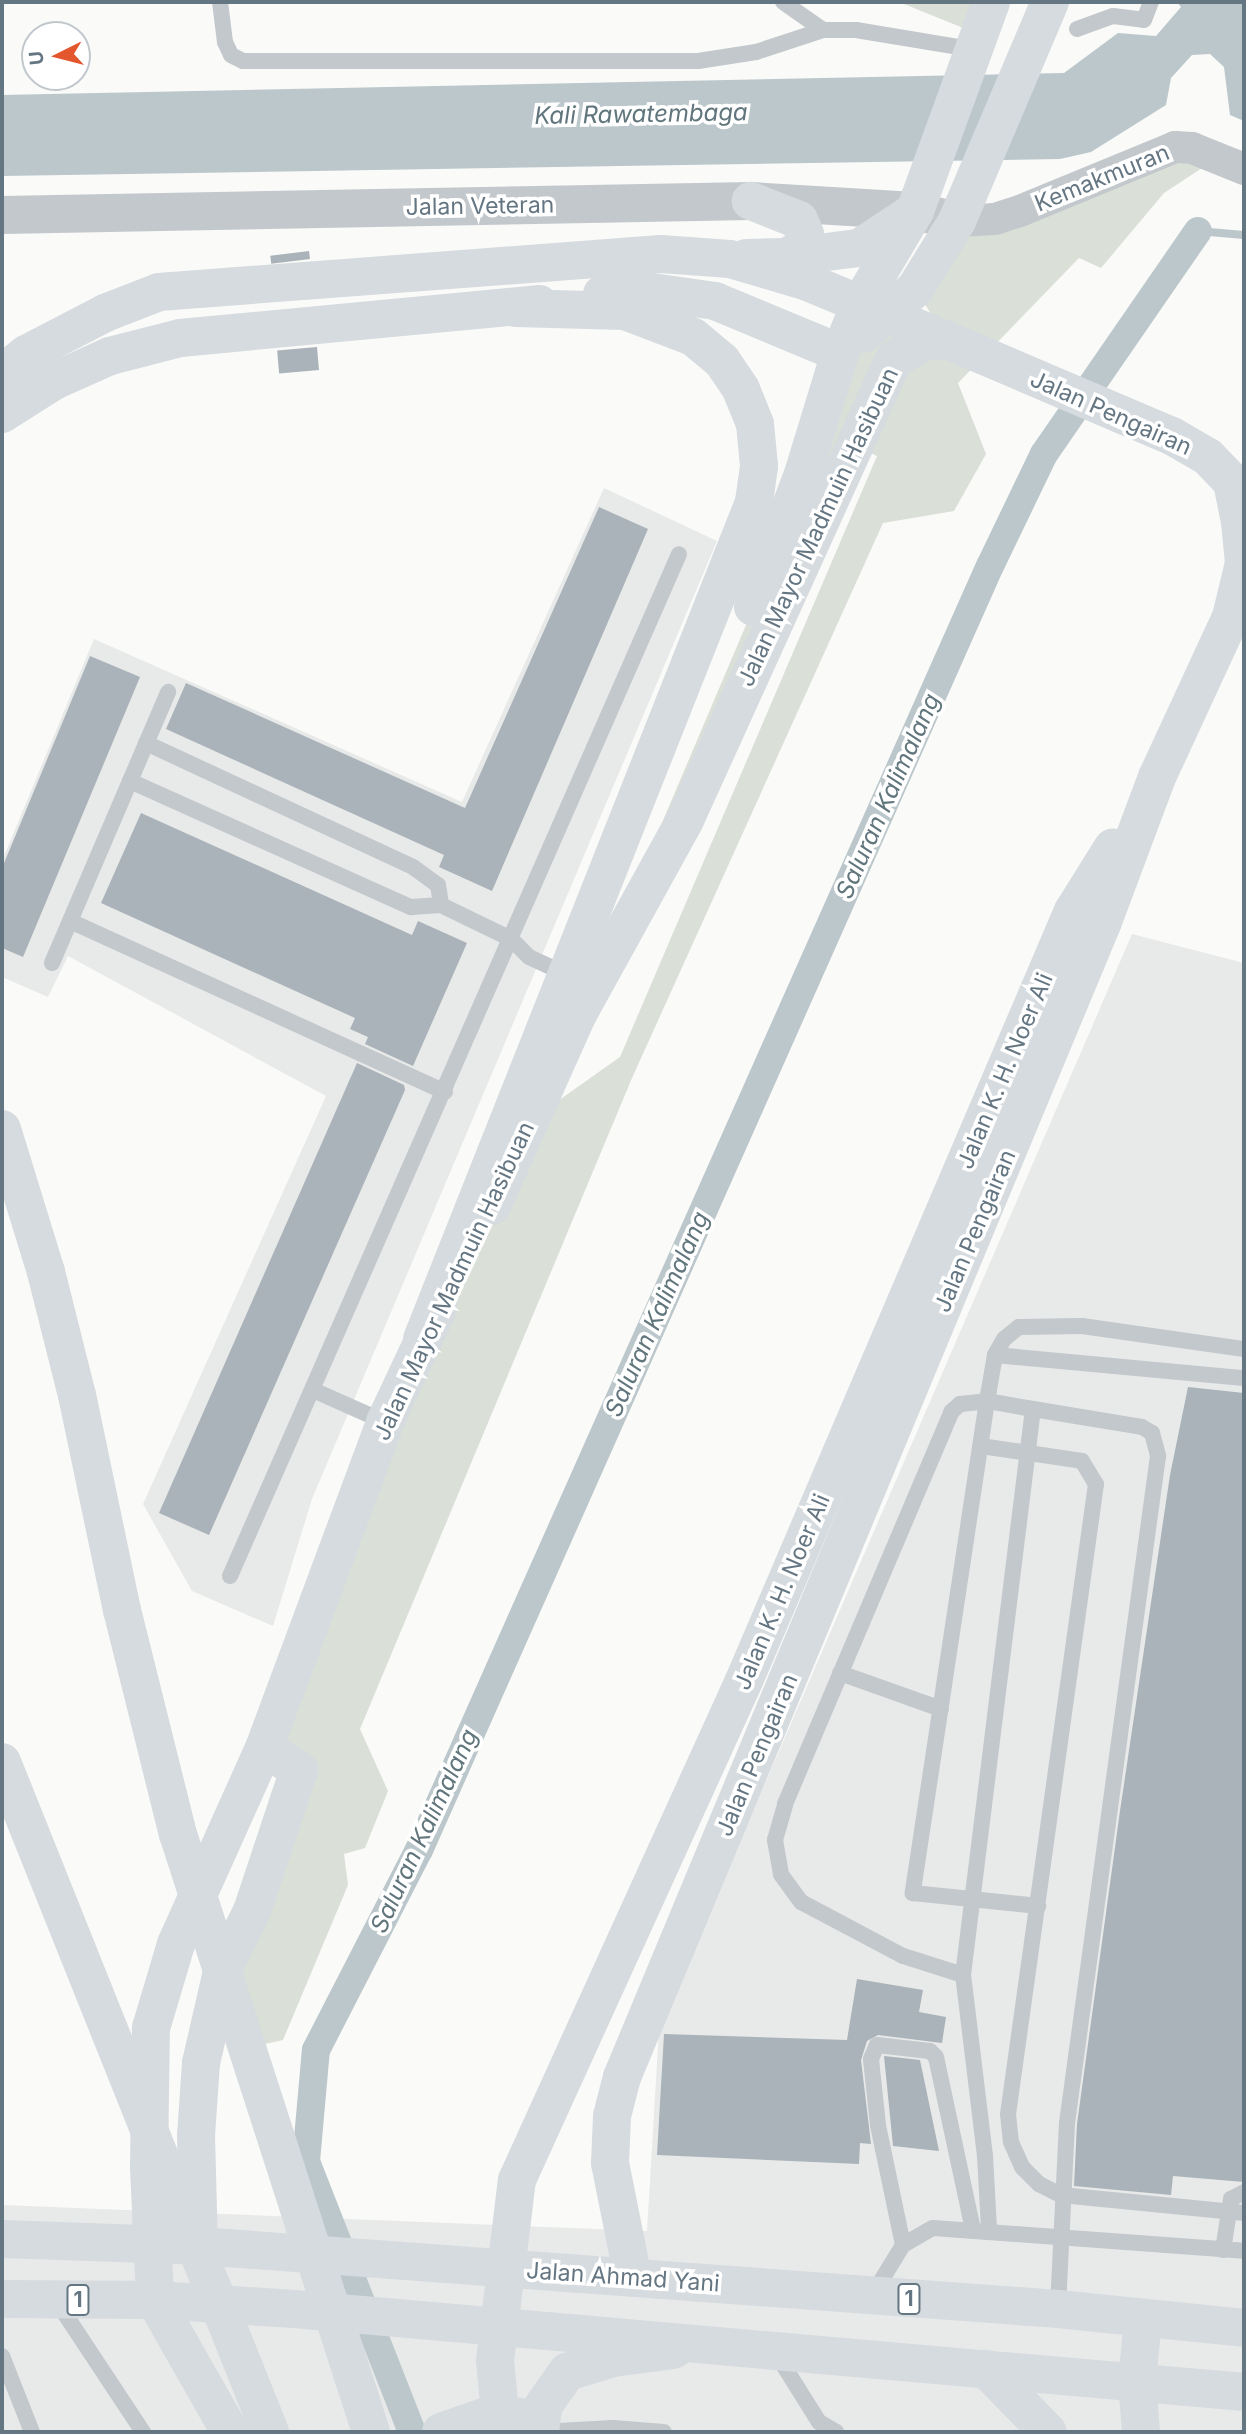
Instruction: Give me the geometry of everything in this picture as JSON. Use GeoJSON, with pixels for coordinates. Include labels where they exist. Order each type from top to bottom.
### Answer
{"type":"FeatureCollection","features":[{"type":"Feature","properties":{"kind":"main road"},"geometry":{"type":"LineString","coordinates":[[2,414],[65,376],[110,356],[180,338],[515,308],[631,289],[666,291],[715,301],[840,353],[872,309],[915,211],[971,48],[990,2]]}},
{"type":"Feature","properties":{"kind":"main road"},"geometry":{"type":"LineString","coordinates":[[872,309],[915,289],[964,206],[1050,2]]}},
{"type":"Feature","properties":{"kind":"main road"},"geometry":{"type":"LineString","coordinates":[[751,201],[799,220],[805,234],[804,247],[786,257]]}},
{"type":"Feature","properties":{"kind":"main road"},"geometry":{"type":"LineString","coordinates":[[2,373],[26,354],[105,313],[159,292],[660,254],[730,259],[786,257],[859,248],[915,211]]}},
{"type":"Feature","properties":{"kind":"main road","name":"Jalan Pengairan"},"geometry":{"type":"LineString","coordinates":[[634,2278],[610,2162],[612,2116],[630,2054],[1097,937],[1157,777],[1231,617],[1244,563],[1232,482],[1208,457],[1172,436],[805,281],[730,259]]}},
{"type":"Feature","properties":{"kind":"main road"},"geometry":{"type":"LineString","coordinates":[[915,289],[953,343]]}},
{"type":"Feature","properties":{"kind":"main road"},"geometry":{"type":"LineString","coordinates":[[515,308],[625,311],[656,319],[693,337],[722,361],[741,389],[755,424],[759,466],[754,502],[579,992]]}},
{"type":"Feature","properties":{"kind":"main road","name":"Jalan Mayor Madmuin Hasibuan"},"geometry":{"type":"LineString","coordinates":[[579,992],[685,820],[894,359],[926,341],[953,343]]}},
{"type":"Feature","properties":{"kind":"main road","name":"Jalan Mayor Madmuin Hasibuan"},"geometry":{"type":"LineString","coordinates":[[155,2300],[152,2243],[151,2028],[176,1944],[264,1748],[385,1422],[766,578],[840,353]]}},
{"type":"Feature","properties":{"kind":"main road","name":"Jalan K. H. Noer Ali"},"geometry":{"type":"LineString","coordinates":[[472,2428],[495,2361],[517,2180],[743,1683],[1073,911],[1157,777]]}},
{"type":"Feature","properties":{"kind":"main road"},"geometry":{"type":"LineString","coordinates":[[2,1129],[74,1382],[122,1610],[178,1834],[371,2432]]}},
{"type":"Feature","properties":{"kind":"main road"},"geometry":{"type":"LineString","coordinates":[[209,2303],[199,2246],[196,2136],[201,2063],[222,1971],[252,1911],[299,1770],[264,1748]]}},
{"type":"Feature","properties":{"kind":"main road"},"geometry":{"type":"LineString","coordinates":[[2,1762],[270,2432]]}},
{"type":"Feature","properties":{"kind":"main road","name":"Jalan Ahmad Yani"},"geometry":{"type":"LineString","coordinates":[[2,2239],[199,2246],[1058,2309],[1244,2328]]}},
{"type":"Feature","properties":{"kind":"main road","name":"1"},"geometry":{"type":"LineString","coordinates":[[2,2300],[155,2300],[294,2309],[1244,2392]]}},
{"type":"Feature","properties":{"kind":"main road"},"geometry":{"type":"LineString","coordinates":[[155,2300],[230,2432]]}},
{"type":"Feature","properties":{"kind":"main road"},"geometry":{"type":"LineString","coordinates":[[1141,2432],[1137,2382],[1143,2318]]}},
{"type":"Feature","properties":{"kind":"main road"},"geometry":{"type":"LineString","coordinates":[[472,2428],[519,2414],[541,2423],[567,2372],[613,2358],[714,2345]]}},
{"type":"Feature","properties":{"kind":"main road"},"geometry":{"type":"LineString","coordinates":[[986,2369],[1048,2432]]}},
{"type":"Feature","properties":{"kind":"street","name":"Kemakmuran"},"geometry":{"type":"LineString","coordinates":[[964,206],[995,219],[1158,151],[1192,148],[1244,169]]}},
{"type":"Feature","properties":{"kind":"street","name":"Jalan Veteran"},"geometry":{"type":"LineString","coordinates":[[2,215],[751,201],[915,211],[964,206]]}},
{"type":"Feature","properties":{"kind":"lane"},"geometry":{"type":"LineString","coordinates":[[219,2],[225,42],[231,55],[243,61],[698,61],[756,52],[823,30],[856,30],[971,48]]}},
{"type":"Feature","properties":{"kind":"lane"},"geometry":{"type":"LineString","coordinates":[[783,2],[823,30]]}},
{"type":"Feature","properties":{"kind":"lane"},"geometry":{"type":"LineString","coordinates":[[1077,29],[1113,16],[1143,20],[1151,2]]}},
{"type":"Feature","properties":{"kind":"lane"},"geometry":{"type":"LineString","coordinates":[[230,1576],[445,1092],[679,554]]}},
{"type":"Feature","properties":{"kind":"lane"},"geometry":{"type":"LineString","coordinates":[[52,963],[169,692]]}},
{"type":"Feature","properties":{"kind":"lane"},"geometry":{"type":"LineString","coordinates":[[146,743],[413,867],[438,885],[441,905]]}},
{"type":"Feature","properties":{"kind":"lane"},"geometry":{"type":"LineString","coordinates":[[130,781],[411,907],[441,905],[511,939],[529,957],[579,992]]}},
{"type":"Feature","properties":{"kind":"lane"},"geometry":{"type":"LineString","coordinates":[[70,921],[445,1092]]}},
{"type":"Feature","properties":{"kind":"lane"},"geometry":{"type":"LineString","coordinates":[[1038,1906],[913,1893],[995,1356],[1004,1339],[1019,1327],[1032,1326],[1083,1325],[1244,1349]]}},
{"type":"Feature","properties":{"kind":"lane"},"geometry":{"type":"LineString","coordinates":[[995,1356],[1244,1378]]}},
{"type":"Feature","properties":{"kind":"lane"},"geometry":{"type":"LineString","coordinates":[[313,1390],[385,1422]]}},
{"type":"Feature","properties":{"kind":"lane"},"geometry":{"type":"LineString","coordinates":[[963,1975],[903,1956],[801,1902],[781,1874],[775,1840],[785,1804],[951,1412],[960,1404],[987,1401],[1142,1427],[1152,1433],[1158,1456],[1061,2195],[1058,2309]]}},
{"type":"Feature","properties":{"kind":"lane"},"geometry":{"type":"LineString","coordinates":[[981,2229],[985,2156],[963,1975],[1030,1451],[1033,1409]]}},
{"type":"Feature","properties":{"kind":"lane"},"geometry":{"type":"LineString","coordinates":[[981,1446],[1030,1451],[1082,1461],[1097,1484],[1008,2115],[1011,2142],[1022,2167],[1039,2184],[1061,2195],[1236,2212]]}},
{"type":"Feature","properties":{"kind":"lane"},"geometry":{"type":"LineString","coordinates":[[840,1673],[941,1709]]}},
{"type":"Feature","properties":{"kind":"lane"},"geometry":{"type":"LineString","coordinates":[[903,2245],[876,2113],[871,2059],[877,2045],[919,2049],[936,2057],[981,2229]]}},
{"type":"Feature","properties":{"kind":"lane"},"geometry":{"type":"LineString","coordinates":[[1223,2250],[1236,2212],[1230,2199],[1244,2192]]}},
{"type":"Feature","properties":{"kind":"lane"},"geometry":{"type":"LineString","coordinates":[[872,2296],[903,2245],[933,2228],[981,2229],[1060,2238],[1244,2251]]}},
{"type":"Feature","properties":{"kind":"lane"},"geometry":{"type":"LineString","coordinates":[[56,2300],[143,2432]]}},
{"type":"Feature","properties":{"kind":"lane"},"geometry":{"type":"LineString","coordinates":[[775,2351],[819,2422],[836,2432]]}},
{"type":"Feature","properties":{"kind":"lane"},"geometry":{"type":"LineString","coordinates":[[2,2356],[32,2432]]}},
{"type":"Feature","properties":{"kind":"lane"},"geometry":{"type":"LineString","coordinates":[[541,2423],[664,2432]]}},
{"type":"Feature","properties":{"kind":"shaded area"},"geometry":{"type":"Polygon","coordinates":[[[899,2],[991,2],[978,34],[899,2]]]}},
{"type":"Feature","properties":{"kind":"shaded area"},"geometry":{"type":"Polygon","coordinates":[[[1159,151],[1202,168],[1164,193],[1101,268],[1079,258],[958,383],[986,454],[954,511],[883,523],[632,1078],[360,1729],[388,1791],[365,1848],[344,1854],[348,1885],[283,2040],[247,2048],[222,1971],[299,1770],[264,1748],[531,1120],[620,1057],[877,456],[854,445],[650,851],[766,578],[822,401],[886,317],[948,340],[915,289],[957,221],[1159,151]]]}},
{"type":"Feature","properties":{"kind":"shaded area"},"geometry":{"type":"Polygon","coordinates":[[[604,488],[717,541],[312,1499],[273,1626],[192,1591],[143,1504],[326,1096],[68,956],[48,997],[2,977],[2,861],[94,639],[462,802],[604,488]]]}},
{"type":"Feature","properties":{"kind":"shaded area"},"geometry":{"type":"Polygon","coordinates":[[[1132,934],[1244,963],[1244,2432],[2,2432],[2,2205],[647,2231],[659,2029],[1132,934]]]}},
{"type":"Feature","properties":{"kind":"water","name":"Kali Rawatembaga"},"geometry":{"type":"Polygon","coordinates":[[[1177,2],[1244,2],[1244,121],[1230,115],[1224,67],[1210,54],[1192,55],[1171,78],[1166,105],[1091,152],[1060,159],[2,176],[2,95],[1064,73],[1118,33],[1156,36],[1181,7],[1177,2]]]}},
{"type":"Feature","properties":{"kind":"building"},"geometry":{"type":"Polygon","coordinates":[[[309,251],[310,259],[271,264],[270,256],[309,251]]]}},
{"type":"Feature","properties":{"kind":"building"},"geometry":{"type":"Polygon","coordinates":[[[317,347],[319,370],[279,373],[277,350],[317,347]]]}},
{"type":"Feature","properties":{"kind":"building"},"geometry":{"type":"Polygon","coordinates":[[[599,507],[648,529],[492,891],[439,867],[444,855],[166,729],[186,683],[465,808],[599,507]]]}},
{"type":"Feature","properties":{"kind":"building"},"geometry":{"type":"Polygon","coordinates":[[[90,656],[140,677],[23,957],[2,948],[2,868],[90,656]]]}},
{"type":"Feature","properties":{"kind":"building"},"geometry":{"type":"Polygon","coordinates":[[[141,813],[412,935],[418,921],[467,943],[413,1066],[365,1044],[368,1037],[350,1029],[355,1018],[101,903],[141,813]]]}},
{"type":"Feature","properties":{"kind":"building"},"geometry":{"type":"Polygon","coordinates":[[[357,1063],[404,1085],[405,1090],[209,1535],[159,1513],[357,1063]]]}},
{"type":"Feature","properties":{"kind":"building"},"geometry":{"type":"Polygon","coordinates":[[[1188,1387],[1244,1393],[1244,2182],[1173,2176],[1171,2195],[1074,2186],[1077,2124],[1120,1811],[1170,1475],[1188,1387]]]}},
{"type":"Feature","properties":{"kind":"building"},"geometry":{"type":"Polygon","coordinates":[[[857,1979],[923,1990],[919,2012],[946,2017],[942,2043],[878,2035],[867,2041],[861,2060],[871,2144],[860,2143],[859,2164],[657,2155],[664,2034],[847,2040],[857,1979]]]}},
{"type":"Feature","properties":{"kind":"building"},"geometry":{"type":"Polygon","coordinates":[[[884,2056],[920,2060],[939,2151],[893,2146],[884,2056]]]}},
{"type":"Feature","properties":{"kind":"waterway"},"geometry":{"type":"LineString","coordinates":[[1198,231],[1244,235]]}},
{"type":"Feature","properties":{"kind":"waterway","name":"Saluran Kalimalang"},"geometry":{"type":"LineString","coordinates":[[412,2432],[306,2161],[316,2050],[419,1850],[990,566],[1044,454],[1198,231]]}}]}
